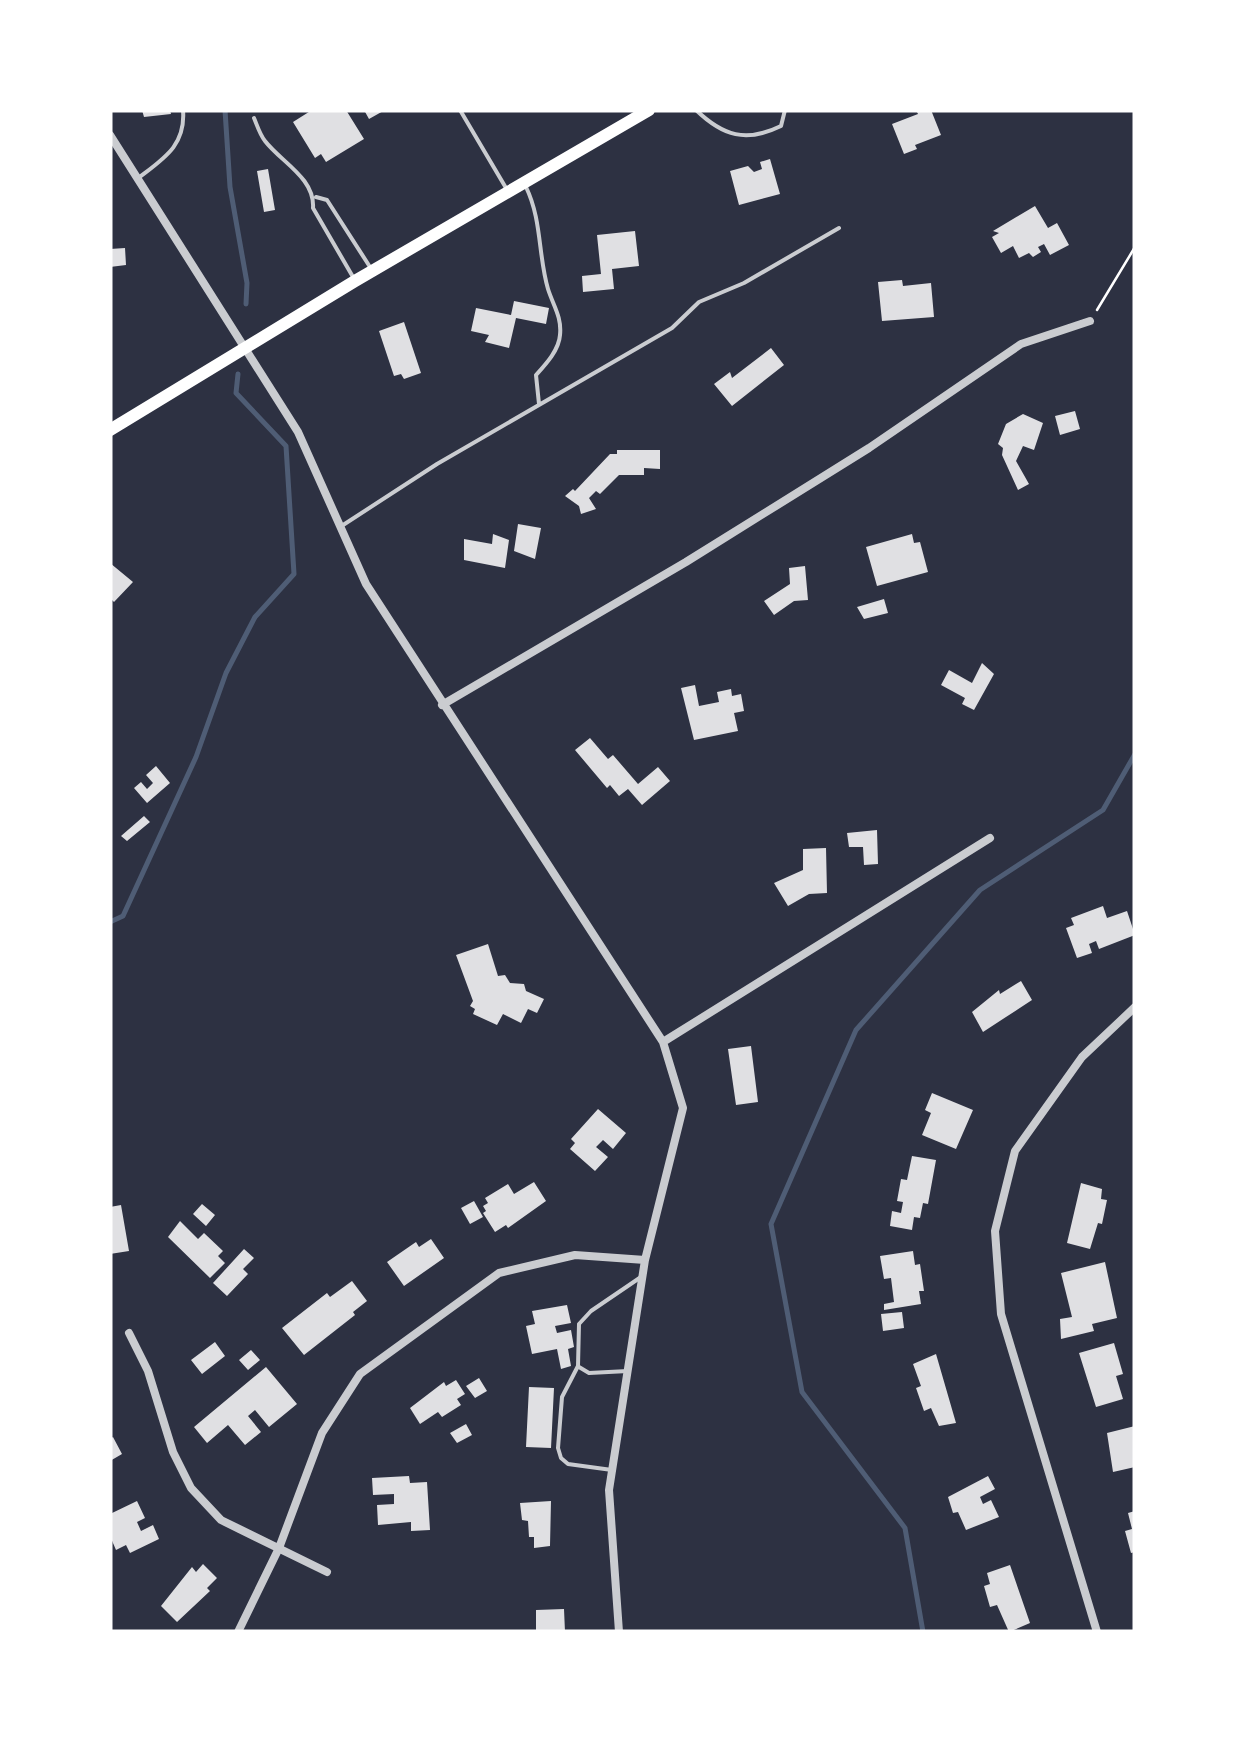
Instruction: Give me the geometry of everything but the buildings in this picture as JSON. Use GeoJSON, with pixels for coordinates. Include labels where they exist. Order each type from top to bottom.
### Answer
{"type":"FeatureCollection","features":[{"type":"Feature","properties":{"kind":"main road"},"geometry":{"type":"LineString","coordinates":[[110,430],[355,281],[649,110]]}},
{"type":"Feature","properties":{"kind":"street"},"geometry":{"type":"LineString","coordinates":[[110,134],[298,432],[366,584],[663,1042],[683,1108],[645,1260],[609,1490],[620,1632]]}},
{"type":"Feature","properties":{"kind":"street"},"geometry":{"type":"LineString","coordinates":[[442,705],[869,448],[1021,344],[1090,321]]}},
{"type":"Feature","properties":{"kind":"street"},"geometry":{"type":"LineString","coordinates":[[663,1042],[990,838]]}},
{"type":"Feature","properties":{"kind":"street"},"geometry":{"type":"LineString","coordinates":[[1097,1632],[1000,1314],[995,1231],[1016,1151],[1082,1057],[1135,1007]]}},
{"type":"Feature","properties":{"kind":"street"},"geometry":{"type":"LineString","coordinates":[[238,1632],[279,1548],[322,1433],[360,1374],[499,1273],[576,1256],[645,1260]]}},
{"type":"Feature","properties":{"kind":"street"},"geometry":{"type":"LineString","coordinates":[[130,1334],[148,1371],[172,1452],[191,1488],[220,1520],[327,1572]]}},
{"type":"Feature","properties":{"kind":"lane"},"geometry":{"type":"LineString","coordinates":[[137,178],[162,160],[182,136],[183,110]]}},
{"type":"Feature","properties":{"kind":"lane"},"geometry":{"type":"LineString","coordinates":[[460,110],[508,192]]}},
{"type":"Feature","properties":{"kind":"lane"},"geometry":{"type":"LineString","coordinates":[[696,110],[718,131],[761,136],[781,126],[785,110]]}},
{"type":"Feature","properties":{"kind":"lane"},"geometry":{"type":"LineString","coordinates":[[254,118],[265,140],[292,166],[314,197],[313,208],[355,281]]}},
{"type":"Feature","properties":{"kind":"lane"},"geometry":{"type":"LineString","coordinates":[[524,183],[533,200],[561,338],[550,361],[536,375],[539,407]]}},
{"type":"Feature","properties":{"kind":"lane"},"geometry":{"type":"LineString","coordinates":[[314,197],[327,200],[373,271]]}},
{"type":"Feature","properties":{"kind":"lane"},"geometry":{"type":"LineString","coordinates":[[340,527],[442,462],[672,328],[699,302],[744,283],[839,228]]}},
{"type":"Feature","properties":{"kind":"lane"},"geometry":{"type":"LineString","coordinates":[[612,1470],[568,1464],[561,1458],[558,1448],[562,1397],[578,1366],[580,1324],[591,1311],[642,1276]]}},
{"type":"Feature","properties":{"kind":"lane"},"geometry":{"type":"LineString","coordinates":[[578,1366],[589,1373],[628,1370]]}},
{"type":"Feature","properties":{"kind":"path"},"geometry":{"type":"LineString","coordinates":[[1090,321],[1135,248]]}},
{"type":"Feature","properties":{"kind":"waterway"},"geometry":{"type":"LineString","coordinates":[[225,110],[230,187],[247,283],[246,304]]}},
{"type":"Feature","properties":{"kind":"waterway"},"geometry":{"type":"LineString","coordinates":[[110,922],[123,916],[196,757],[226,673],[255,617],[294,574],[286,446],[236,393],[238,374]]}},
{"type":"Feature","properties":{"kind":"waterway"},"geometry":{"type":"LineString","coordinates":[[923,1632],[905,1528],[802,1392],[771,1224],[856,1030],[980,890],[1103,810],[1135,754]]}}]}
